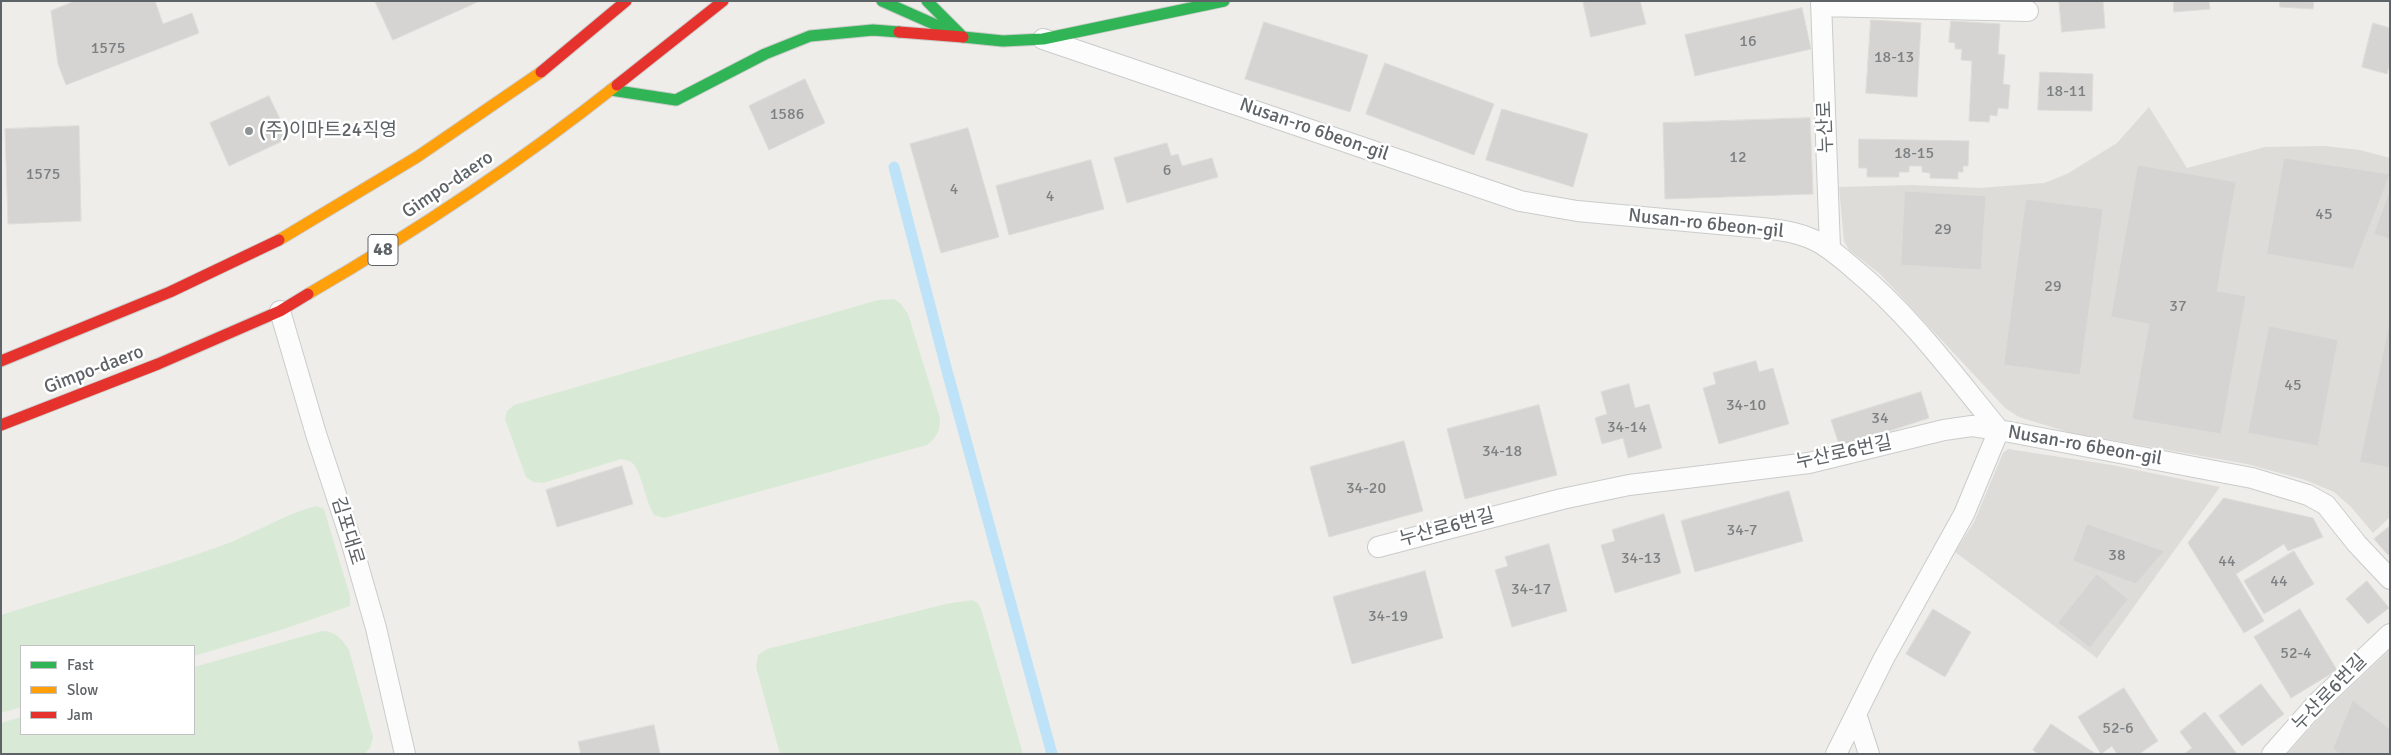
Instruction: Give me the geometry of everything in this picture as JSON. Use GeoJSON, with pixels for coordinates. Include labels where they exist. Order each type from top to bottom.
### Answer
{"type":"FeatureCollection","features":[{"type":"Feature","properties":{"kind":"main road"},"geometry":{"type":"LineString","coordinates":[[1,361],[170,292],[287,236],[417,157],[532,80],[626,1]]}},
{"type":"Feature","properties":{"kind":"main road","name":"Gimpo-daero"},"geometry":{"type":"LineString","coordinates":[[1,425],[158,364],[280,311],[372,257],[499,172],[611,90],[723,1]]}},
{"type":"Feature","properties":{"kind":"main road"},"geometry":{"type":"LineString","coordinates":[[882,1],[963,37]]}},
{"type":"Feature","properties":{"kind":"main road"},"geometry":{"type":"LineString","coordinates":[[927,1],[963,37]]}},
{"type":"Feature","properties":{"kind":"main road"},"geometry":{"type":"LineString","coordinates":[[611,90],[676,100],[766,54],[810,36],[873,30],[1003,41],[1042,39],[1224,1]]}},
{"type":"Feature","properties":{"kind":"lane","name":"누산로"},"geometry":{"type":"LineString","coordinates":[[1830,249],[1821,4],[2028,12]]}},
{"type":"Feature","properties":{"kind":"lane","name":"Nusan-ro 6beon-gil"},"geometry":{"type":"LineString","coordinates":[[1042,39],[1520,201],[1577,211],[1789,231],[1813,240],[1830,249],[1875,286],[1904,315],[1999,430],[2252,478],[2308,495],[2326,506],[2357,544],[2390,579]]}},
{"type":"Feature","properties":{"kind":"lane","name":"김포대로"},"geometry":{"type":"LineString","coordinates":[[280,311],[376,628],[405,754]]}},
{"type":"Feature","properties":{"kind":"lane","name":"누산로6번길"},"geometry":{"type":"LineString","coordinates":[[1378,547],[1562,498],[1629,485],[1809,463],[1944,430],[1972,426],[1999,430]]}},
{"type":"Feature","properties":{"kind":"lane"},"geometry":{"type":"LineString","coordinates":[[1836,754],[1919,594],[1964,514],[1999,430]]}},
{"type":"Feature","properties":{"kind":"lane","name":"누산로6번길"},"geometry":{"type":"LineString","coordinates":[[2272,754],[2317,703],[2390,634]]}},
{"type":"Feature","properties":{"kind":"lane"},"geometry":{"type":"LineString","coordinates":[[1856,714],[1869,754]]}},
{"type":"Feature","properties":{"kind":"shaded area"},"geometry":{"type":"Polygon","coordinates":[[[2149,107],[2187,168],[2265,147],[2324,146],[2360,150],[2390,158],[2390,517],[2373,533],[2351,507],[2334,492],[2305,480],[2247,464],[2071,433],[2019,417],[2005,408],[1880,274],[1849,250],[1844,241],[1839,187],[1912,185],[1980,188],[2044,183],[2067,174],[2117,143],[2149,107]]]}},
{"type":"Feature","properties":{"kind":"shaded area"},"geometry":{"type":"Polygon","coordinates":[[[2008,449],[2112,465],[2220,487],[2097,658],[1955,552],[1974,522],[2003,453],[2008,449]]]}},
{"type":"Feature","properties":{"kind":"shaded area"},"geometry":{"type":"Polygon","coordinates":[[[2390,650],[2390,754],[2287,754],[2327,709],[2390,650]]]}},
{"type":"Feature","properties":{"kind":"green space"},"geometry":{"type":"Polygon","coordinates":[[[894,299],[901,304],[908,314],[940,418],[937,433],[927,445],[664,518],[654,515],[648,503],[638,471],[634,464],[627,460],[621,459],[543,483],[533,482],[526,477],[505,419],[507,411],[514,405],[878,300],[894,299]]]}},
{"type":"Feature","properties":{"kind":"green space"},"geometry":{"type":"Polygon","coordinates":[[[316,506],[324,509],[350,596],[350,606],[281,630],[195,656],[195,645],[20,645],[20,707],[1,713],[1,615],[218,547],[316,506]]]}},
{"type":"Feature","properties":{"kind":"green space"},"geometry":{"type":"Polygon","coordinates":[[[972,600],[978,603],[981,609],[1023,754],[780,754],[756,667],[758,655],[767,649],[946,604],[972,600]]]}},
{"type":"Feature","properties":{"kind":"green space"},"geometry":{"type":"Polygon","coordinates":[[[322,631],[338,636],[349,650],[373,737],[370,748],[364,754],[1,754],[1,723],[20,717],[20,735],[195,735],[195,667],[322,631]]]}},
{"type":"Feature","properties":{"kind":"building"},"geometry":{"type":"Polygon","coordinates":[[[75,1],[155,1],[163,24],[192,13],[199,33],[66,85],[58,64],[51,11],[75,1]]]}},
{"type":"Feature","properties":{"kind":"building"},"geometry":{"type":"Polygon","coordinates":[[[375,1],[480,1],[393,40],[375,1]]]}},
{"type":"Feature","properties":{"kind":"building"},"geometry":{"type":"Polygon","coordinates":[[[1583,1],[1640,1],[1646,24],[1591,37],[1583,1]]]}},
{"type":"Feature","properties":{"kind":"building"},"geometry":{"type":"Polygon","coordinates":[[[2059,1],[2103,1],[2105,28],[2062,32],[2059,1]]]}},
{"type":"Feature","properties":{"kind":"building"},"geometry":{"type":"Polygon","coordinates":[[[2174,1],[2209,1],[2210,9],[2174,12],[2174,1]]]}},
{"type":"Feature","properties":{"kind":"building"},"geometry":{"type":"Polygon","coordinates":[[[2280,1],[2314,1],[2313,9],[2280,7],[2280,1]]]}},
{"type":"Feature","properties":{"kind":"building"},"geometry":{"type":"Polygon","coordinates":[[[1802,8],[1811,49],[1695,76],[1685,35],[1802,8]]]}},
{"type":"Feature","properties":{"kind":"building"},"geometry":{"type":"Polygon","coordinates":[[[1871,20],[1921,23],[1917,97],[1866,93],[1871,20]]]}},
{"type":"Feature","properties":{"kind":"building"},"geometry":{"type":"Polygon","coordinates":[[[1951,21],[2000,24],[1998,54],[2005,55],[2003,84],[2010,85],[2008,109],[1998,108],[1997,116],[1990,115],[1989,122],[1969,121],[1972,61],[1961,60],[1962,49],[1955,49],[1955,43],[1949,42],[1951,21]]]}},
{"type":"Feature","properties":{"kind":"building"},"geometry":{"type":"Polygon","coordinates":[[[1264,22],[1368,55],[1350,112],[1245,79],[1264,22]]]}},
{"type":"Feature","properties":{"kind":"building"},"geometry":{"type":"Polygon","coordinates":[[[2373,23],[2390,28],[2390,62],[2387,74],[2362,67],[2373,23]]]}},
{"type":"Feature","properties":{"kind":"building"},"geometry":{"type":"Polygon","coordinates":[[[1385,63],[1494,104],[1474,155],[1366,114],[1385,63]]]}},
{"type":"Feature","properties":{"kind":"building"},"geometry":{"type":"Polygon","coordinates":[[[2040,72],[2093,74],[2092,111],[2038,110],[2040,72]]]}},
{"type":"Feature","properties":{"kind":"building"},"geometry":{"type":"Polygon","coordinates":[[[805,79],[825,123],[769,150],[749,106],[805,79]]]}},
{"type":"Feature","properties":{"kind":"building","name":"(주)이마트24직영"},"geometry":{"type":"Polygon","coordinates":[[[269,96],[289,138],[229,166],[210,123],[269,96]]]}},
{"type":"Feature","properties":{"kind":"building"},"geometry":{"type":"Polygon","coordinates":[[[1502,109],[1588,134],[1573,187],[1486,160],[1502,109]]]}},
{"type":"Feature","properties":{"kind":"building"},"geometry":{"type":"Polygon","coordinates":[[[1810,118],[1813,194],[1665,199],[1663,123],[1810,118]]]}},
{"type":"Feature","properties":{"kind":"building"},"geometry":{"type":"Polygon","coordinates":[[[79,126],[81,221],[8,224],[5,129],[79,126]]]}},
{"type":"Feature","properties":{"kind":"building"},"geometry":{"type":"Polygon","coordinates":[[[968,128],[999,237],[941,253],[910,144],[968,128]]]}},
{"type":"Feature","properties":{"kind":"building"},"geometry":{"type":"Polygon","coordinates":[[[1859,139],[1969,141],[1968,166],[1963,166],[1963,172],[1958,172],[1958,179],[1930,178],[1930,173],[1922,172],[1922,166],[1909,166],[1909,172],[1899,172],[1899,177],[1867,177],[1867,168],[1859,168],[1859,139]]]}},
{"type":"Feature","properties":{"kind":"building"},"geometry":{"type":"Polygon","coordinates":[[[1167,143],[1171,156],[1178,154],[1182,166],[1212,158],[1218,177],[1127,203],[1114,158],[1167,143]]]}},
{"type":"Feature","properties":{"kind":"building"},"geometry":{"type":"Polygon","coordinates":[[[2284,158],[2390,174],[2353,269],[2267,254],[2284,158]]]}},
{"type":"Feature","properties":{"kind":"building"},"geometry":{"type":"Polygon","coordinates":[[[1091,160],[1104,209],[1009,235],[996,186],[1091,160]]]}},
{"type":"Feature","properties":{"kind":"building"},"geometry":{"type":"Polygon","coordinates":[[[2138,165],[2236,182],[2217,291],[2246,296],[2221,434],[2132,419],[2149,324],[2111,317],[2138,165]]]}},
{"type":"Feature","properties":{"kind":"building"},"geometry":{"type":"Polygon","coordinates":[[[2390,190],[2390,239],[2374,234],[2390,190]]]}},
{"type":"Feature","properties":{"kind":"building"},"geometry":{"type":"Polygon","coordinates":[[[1905,191],[1986,196],[1981,270],[1901,265],[1905,191]]]}},
{"type":"Feature","properties":{"kind":"building"},"geometry":{"type":"Polygon","coordinates":[[[2026,199],[2103,209],[2080,375],[2004,365],[2026,199]]]}},
{"type":"Feature","properties":{"kind":"building"},"geometry":{"type":"Polygon","coordinates":[[[2390,320],[2390,468],[2360,462],[2390,320]]]}},
{"type":"Feature","properties":{"kind":"building"},"geometry":{"type":"Polygon","coordinates":[[[2269,326],[2338,340],[2318,446],[2248,433],[2269,326]]]}},
{"type":"Feature","properties":{"kind":"building"},"geometry":{"type":"Polygon","coordinates":[[[1756,361],[1759,372],[1773,368],[1789,424],[1719,444],[1703,388],[1716,384],[1713,373],[1756,361]]]}},
{"type":"Feature","properties":{"kind":"building"},"geometry":{"type":"Polygon","coordinates":[[[1629,384],[1635,408],[1649,404],[1662,448],[1628,458],[1623,438],[1602,444],[1595,418],[1607,414],[1601,392],[1629,384]]]}},
{"type":"Feature","properties":{"kind":"building"},"geometry":{"type":"Polygon","coordinates":[[[1921,392],[1929,418],[1840,447],[1831,420],[1921,392]]]}},
{"type":"Feature","properties":{"kind":"building"},"geometry":{"type":"Polygon","coordinates":[[[1539,405],[1557,475],[1465,499],[1447,429],[1539,405]]]}},
{"type":"Feature","properties":{"kind":"building"},"geometry":{"type":"Polygon","coordinates":[[[1404,441],[1423,511],[1329,537],[1310,467],[1404,441]]]}},
{"type":"Feature","properties":{"kind":"building"},"geometry":{"type":"Polygon","coordinates":[[[622,466],[633,504],[557,527],[546,490],[622,466]]]}},
{"type":"Feature","properties":{"kind":"building"},"geometry":{"type":"Polygon","coordinates":[[[1789,491],[1803,541],[1695,572],[1681,521],[1789,491]]]}},
{"type":"Feature","properties":{"kind":"building"},"geometry":{"type":"Polygon","coordinates":[[[2224,498],[2313,518],[2323,537],[2288,551],[2284,544],[2236,574],[2264,621],[2244,633],[2188,543],[2224,498]]]}},
{"type":"Feature","properties":{"kind":"building"},"geometry":{"type":"Polygon","coordinates":[[[1664,514],[1681,573],[1615,593],[1601,545],[1615,541],[1612,530],[1664,514]]]}},
{"type":"Feature","properties":{"kind":"building"},"geometry":{"type":"Polygon","coordinates":[[[2087,524],[2164,551],[2136,584],[2073,561],[2087,524]]]}},
{"type":"Feature","properties":{"kind":"building"},"geometry":{"type":"Polygon","coordinates":[[[2390,526],[2390,554],[2388,555],[2374,539],[2390,526]]]}},
{"type":"Feature","properties":{"kind":"building"},"geometry":{"type":"Polygon","coordinates":[[[1549,544],[1567,611],[1512,627],[1495,570],[1508,566],[1505,557],[1549,544]]]}},
{"type":"Feature","properties":{"kind":"building"},"geometry":{"type":"Polygon","coordinates":[[[2294,551],[2314,584],[2264,614],[2244,581],[2294,551]]]}},
{"type":"Feature","properties":{"kind":"building"},"geometry":{"type":"Polygon","coordinates":[[[1425,571],[1443,638],[1352,664],[1333,597],[1425,571]]]}},
{"type":"Feature","properties":{"kind":"building"},"geometry":{"type":"Polygon","coordinates":[[[2097,574],[2128,599],[2090,648],[2058,623],[2097,574]]]}},
{"type":"Feature","properties":{"kind":"building"},"geometry":{"type":"Polygon","coordinates":[[[2367,581],[2389,608],[2368,624],[2346,599],[2367,581]]]}},
{"type":"Feature","properties":{"kind":"building"},"geometry":{"type":"Polygon","coordinates":[[[1933,609],[1971,632],[1945,677],[1906,654],[1933,609]]]}},
{"type":"Feature","properties":{"kind":"building"},"geometry":{"type":"Polygon","coordinates":[[[2300,609],[2337,670],[2291,698],[2254,637],[2300,609]]]}},
{"type":"Feature","properties":{"kind":"building"},"geometry":{"type":"Polygon","coordinates":[[[2261,684],[2284,714],[2242,746],[2219,716],[2261,684]]]}},
{"type":"Feature","properties":{"kind":"building"},"geometry":{"type":"Polygon","coordinates":[[[2124,688],[2158,741],[2139,754],[2117,754],[2112,746],[2101,754],[2078,717],[2124,688]]]}},
{"type":"Feature","properties":{"kind":"building"},"geometry":{"type":"Polygon","coordinates":[[[2353,700],[2390,729],[2390,754],[2340,754],[2333,749],[2353,700]]]}},
{"type":"Feature","properties":{"kind":"building"},"geometry":{"type":"Polygon","coordinates":[[[2205,712],[2237,754],[2184,754],[2192,748],[2180,732],[2205,712]]]}},
{"type":"Feature","properties":{"kind":"building"},"geometry":{"type":"Polygon","coordinates":[[[2051,724],[2096,754],[2038,754],[2033,750],[2051,724]]]}},
{"type":"Feature","properties":{"kind":"building"},"geometry":{"type":"Polygon","coordinates":[[[654,725],[660,754],[581,754],[578,742],[654,725]]]}},
{"type":"Feature","properties":{"kind":"waterway"},"geometry":{"type":"LineString","coordinates":[[894,167],[947,371],[1052,754]]}},
{"type":"Feature","properties":{"kind":"traffic: fast"},"geometry":{"type":"LineString","coordinates":[[882,1],[963,37],[1003,41],[1043,39],[1224,1]]}},
{"type":"Feature","properties":{"kind":"traffic: fast"},"geometry":{"type":"LineString","coordinates":[[927,1],[963,37]]}},
{"type":"Feature","properties":{"kind":"traffic: fast"},"geometry":{"type":"LineString","coordinates":[[611,90],[676,100],[765,54],[810,36],[873,30],[899,32]]}},
{"type":"Feature","properties":{"kind":"traffic: slow"},"geometry":{"type":"LineString","coordinates":[[279,240],[417,157],[541,72]]}},
{"type":"Feature","properties":{"kind":"traffic: slow"},"geometry":{"type":"LineString","coordinates":[[308,294],[388,246],[505,169],[617,85]]}},
{"type":"Feature","properties":{"kind":"traffic: jam"},"geometry":{"type":"LineString","coordinates":[[541,72],[626,1]]}},
{"type":"Feature","properties":{"kind":"traffic: jam"},"geometry":{"type":"LineString","coordinates":[[617,85],[723,1]]}},
{"type":"Feature","properties":{"kind":"traffic: jam"},"geometry":{"type":"LineString","coordinates":[[899,32],[963,37]]}},
{"type":"Feature","properties":{"kind":"traffic: jam"},"geometry":{"type":"LineString","coordinates":[[1,361],[170,292],[279,240]]}},
{"type":"Feature","properties":{"kind":"traffic: jam"},"geometry":{"type":"LineString","coordinates":[[1,425],[158,364],[280,311],[308,294]]}},
{"type":"Feature","properties":{"kind":"place","name":"(주)이마트24직영"},"geometry":{"type":"Point","coordinates":[249,131]}}]}
